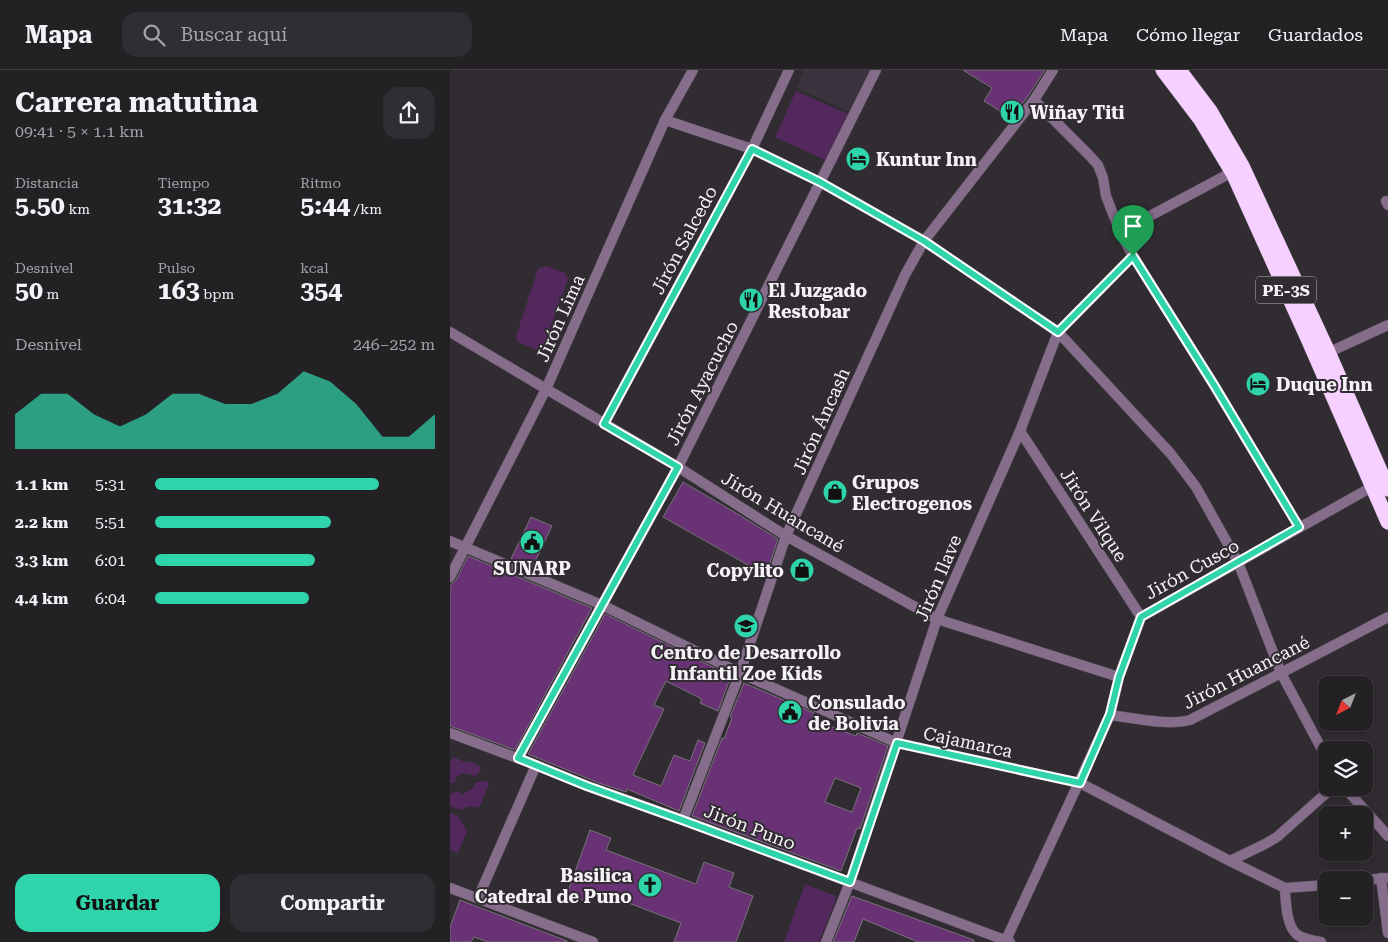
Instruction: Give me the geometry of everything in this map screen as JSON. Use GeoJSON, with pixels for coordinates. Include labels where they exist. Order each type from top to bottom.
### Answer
{"type":"FeatureCollection","features":[{"type":"Feature","properties":{"kind":"highway","name":"PE-3S"},"geometry":{"type":"LineString","coordinates":[[1163,70],[1237,169]]}},
{"type":"Feature","properties":{"kind":"highway","name":"PE-3S"},"geometry":{"type":"LineString","coordinates":[[1179,70],[1210,111],[1237,169],[1381,486],[1388,522]]}},
{"type":"Feature","properties":{"kind":"street","name":"Jirón Lima"},"geometry":{"type":"LineString","coordinates":[[450,577],[546,389],[665,120],[693,70]]}},
{"type":"Feature","properties":{"kind":"street","name":"Jirón Salcedo"},"geometry":{"type":"LineString","coordinates":[[604,424],[752,149],[789,70]]}},
{"type":"Feature","properties":{"kind":"street","name":"Jirón Ayacucho"},"geometry":{"type":"LineString","coordinates":[[518,758],[678,467],[876,70]]}},
{"type":"Feature","properties":{"kind":"street","name":"Jirón Áncash"},"geometry":{"type":"LineString","coordinates":[[682,820],[740,673],[786,536],[905,275],[924,241],[1034,100],[1053,70]]}},
{"type":"Feature","properties":{"kind":"street"},"geometry":{"type":"LineString","coordinates":[[1034,100],[1098,165],[1103,178],[1106,196],[1120,232],[1133,256],[1214,385],[1299,527]]}},
{"type":"Feature","properties":{"kind":"street"},"geometry":{"type":"LineString","coordinates":[[665,120],[752,149],[820,182],[924,241],[1058,332],[1171,454],[1196,488],[1238,562],[1281,674],[1318,742]]}},
{"type":"Feature","properties":{"kind":"street"},"geometry":{"type":"LineString","coordinates":[[1120,232],[1237,169]]}},
{"type":"Feature","properties":{"kind":"street","name":"Jirón Ilave"},"geometry":{"type":"LineString","coordinates":[[826,942],[850,882],[937,619],[1020,431],[1058,332],[1133,256]]}},
{"type":"Feature","properties":{"kind":"street"},"geometry":{"type":"LineString","coordinates":[[1322,355],[1388,325]]}},
{"type":"Feature","properties":{"kind":"street","name":"Jirón Huancané"},"geometry":{"type":"LineString","coordinates":[[450,332],[678,467],[786,536],[937,619],[1119,677]]}},
{"type":"Feature","properties":{"kind":"street","name":"Jirón Vilque"},"geometry":{"type":"LineString","coordinates":[[1020,431],[1141,617]]}},
{"type":"Feature","properties":{"kind":"street","name":"Jirón Cusco"},"geometry":{"type":"LineString","coordinates":[[1006,942],[1110,714],[1119,677],[1141,617],[1299,527],[1381,486]]}},
{"type":"Feature","properties":{"kind":"street","name":"Cajamarca"},"geometry":{"type":"LineString","coordinates":[[450,541],[602,605],[740,673],[897,743],[1080,783],[1285,888]]}},
{"type":"Feature","properties":{"kind":"street","name":"Jirón Huancané"},"geometry":{"type":"LineString","coordinates":[[1110,714],[1179,723],[1190,720],[1281,674],[1388,616]]}},
{"type":"Feature","properties":{"kind":"street","name":"Jirón Puno"},"geometry":{"type":"LineString","coordinates":[[450,732],[587,786],[850,882],[1006,942]]}},
{"type":"Feature","properties":{"kind":"street"},"geometry":{"type":"LineString","coordinates":[[478,898],[536,765]]}},
{"type":"Feature","properties":{"kind":"street"},"geometry":{"type":"LineString","coordinates":[[1230,861],[1277,837],[1323,796]]}},
{"type":"Feature","properties":{"kind":"street"},"geometry":{"type":"LineString","coordinates":[[1352,796],[1388,836]]}},
{"type":"Feature","properties":{"kind":"street"},"geometry":{"type":"LineString","coordinates":[[1384,878],[1388,933]]}},
{"type":"Feature","properties":{"kind":"street"},"geometry":{"type":"LineString","coordinates":[[1318,885],[1285,888],[1285,896],[1289,924],[1293,932],[1306,940],[1321,942]]}},
{"type":"Feature","properties":{"kind":"street"},"geometry":{"type":"LineString","coordinates":[[450,888],[593,942]]}},
{"type":"Feature","properties":{"kind":"shaded area"},"geometry":{"type":"Polygon","coordinates":[[[804,70],[879,70],[858,116],[797,88],[804,70]]]}},
{"type":"Feature","properties":{"kind":"shaded area"},"geometry":{"type":"Polygon","coordinates":[[[796,91],[857,118],[836,165],[775,137],[796,91]]]}},
{"type":"Feature","properties":{"kind":"shaded area"},"geometry":{"type":"Polygon","coordinates":[[[546,266],[565,273],[568,279],[543,348],[538,350],[517,342],[516,336],[538,269],[546,266]]]}},
{"type":"Feature","properties":{"kind":"shaded area"},"geometry":{"type":"Polygon","coordinates":[[[454,757],[464,762],[472,762],[482,768],[476,776],[463,773],[455,778],[456,782],[450,784],[450,763],[454,757]]]}},
{"type":"Feature","properties":{"kind":"shaded area"},"geometry":{"type":"Polygon","coordinates":[[[487,780],[489,785],[479,808],[470,806],[462,810],[450,806],[450,794],[458,791],[463,794],[472,789],[475,783],[487,780]]]}},
{"type":"Feature","properties":{"kind":"shaded area"},"geometry":{"type":"Polygon","coordinates":[[[450,813],[458,816],[467,831],[458,853],[450,850],[450,813]]]}},
{"type":"Feature","properties":{"kind":"shaded area"},"geometry":{"type":"Polygon","coordinates":[[[805,884],[836,896],[836,899],[819,942],[784,942],[805,884]]]}},
{"type":"Feature","properties":{"kind":"building"},"geometry":{"type":"Polygon","coordinates":[[[963,70],[1045,70],[1011,118],[984,101],[992,88],[963,70]]]}},
{"type":"Feature","properties":{"kind":"building"},"geometry":{"type":"Polygon","coordinates":[[[683,482],[778,539],[769,566],[764,574],[663,517],[683,482]]]}},
{"type":"Feature","properties":{"kind":"building","name":"SUNARP"},"geometry":{"type":"Polygon","coordinates":[[[531,517],[552,526],[532,568],[511,559],[531,517]]]}},
{"type":"Feature","properties":{"kind":"building"},"geometry":{"type":"Polygon","coordinates":[[[468,556],[592,608],[515,750],[450,726],[450,587],[456,580],[468,556]]]}},
{"type":"Feature","properties":{"kind":"building"},"geometry":{"type":"Polygon","coordinates":[[[605,614],[731,676],[718,711],[700,703],[702,699],[666,681],[654,705],[664,709],[633,775],[661,786],[674,755],[690,761],[698,740],[705,743],[679,811],[627,789],[626,792],[599,783],[528,754],[605,614]]]}},
{"type":"Feature","properties":{"kind":"building"},"geometry":{"type":"Polygon","coordinates":[[[744,683],[814,713],[812,717],[831,724],[830,726],[856,736],[857,733],[888,746],[860,829],[857,828],[841,871],[692,816],[722,738],[724,739],[732,718],[730,717],[744,683]],[[835,778],[825,802],[852,812],[861,788],[835,778]]]}},
{"type":"Feature","properties":{"kind":"building","name":"Basilica Catedral de Puno"},"geometry":{"type":"Polygon","coordinates":[[[590,830],[611,838],[606,850],[696,884],[704,862],[734,873],[729,887],[753,896],[736,942],[674,942],[681,923],[592,889],[587,902],[567,894],[590,830]]]}},
{"type":"Feature","properties":{"kind":"building"},"geometry":{"type":"Polygon","coordinates":[[[852,896],[974,940],[974,942],[918,942],[863,919],[854,942],[833,942],[852,896]]]}},
{"type":"Feature","properties":{"kind":"building"},"geometry":{"type":"Polygon","coordinates":[[[460,900],[567,942],[488,942],[474,937],[471,942],[450,942],[450,927],[460,900]]]}},
{"type":"Feature","properties":{"kind":"place","name":"Wiñay Titi"},"geometry":{"type":"Point","coordinates":[1012,112]}},
{"type":"Feature","properties":{"kind":"place","name":"Kuntur Inn"},"geometry":{"type":"Point","coordinates":[858,159]}},
{"type":"Feature","properties":{"kind":"place","name":"El Juzgado Restobar"},"geometry":{"type":"Point","coordinates":[751,300]}},
{"type":"Feature","properties":{"kind":"place","name":"Duque Inn"},"geometry":{"type":"Point","coordinates":[1258,384]}},
{"type":"Feature","properties":{"kind":"place","name":"Grupos Electrogenos"},"geometry":{"type":"Point","coordinates":[835,492]}},
{"type":"Feature","properties":{"kind":"place","name":"SUNARP"},"geometry":{"type":"Point","coordinates":[532,542]}},
{"type":"Feature","properties":{"kind":"place","name":"Copylito"},"geometry":{"type":"Point","coordinates":[802,570]}},
{"type":"Feature","properties":{"kind":"place","name":"Centro de Desarrollo Infantil Zoe Kids"},"geometry":{"type":"Point","coordinates":[746,626]}},
{"type":"Feature","properties":{"kind":"place","name":"Consulado de Bolivia"},"geometry":{"type":"Point","coordinates":[790,712]}},
{"type":"Feature","properties":{"kind":"place","name":"Basilica Catedral de Puno"},"geometry":{"type":"Point","coordinates":[650,885]}},
{"type":"Feature","properties":{"kind":"route"},"geometry":{"type":"LineString","coordinates":[[752,149],[820,182],[924,241],[1058,332],[1133,256],[1214,385],[1299,527],[1141,617],[1119,677],[1110,714],[1080,783],[897,743],[850,882],[587,786],[518,758],[678,467],[604,424],[752,149]]}}]}
